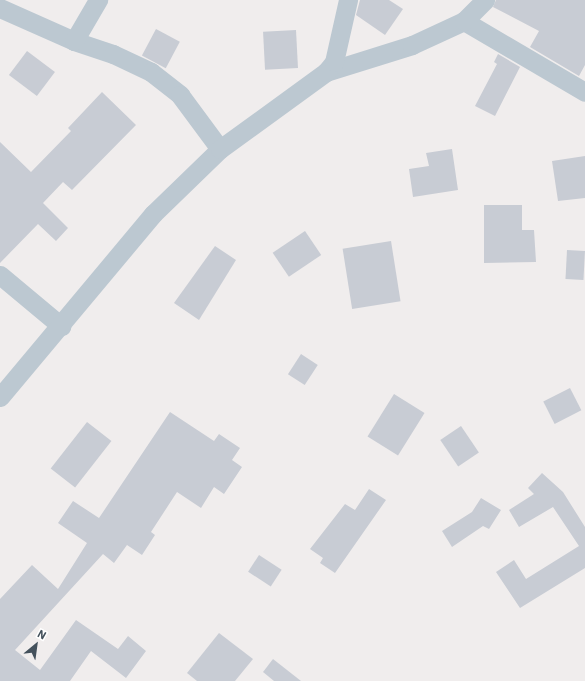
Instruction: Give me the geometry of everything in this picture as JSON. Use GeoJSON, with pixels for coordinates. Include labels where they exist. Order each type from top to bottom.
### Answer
{"type":"FeatureCollection","features":[{"type":"Feature","properties":{"kind":"street"},"geometry":{"type":"LineString","coordinates":[[74,41],[98,0]]}},
{"type":"Feature","properties":{"kind":"street"},"geometry":{"type":"LineString","coordinates":[[0,397],[61,326],[153,214],[220,149],[326,72],[334,62],[348,0]]}},
{"type":"Feature","properties":{"kind":"street"},"geometry":{"type":"LineString","coordinates":[[326,72],[412,45],[464,21],[485,0]]}},
{"type":"Feature","properties":{"kind":"street"},"geometry":{"type":"LineString","coordinates":[[0,8],[74,41],[113,54],[151,72],[180,95],[220,149]]}},
{"type":"Feature","properties":{"kind":"street"},"geometry":{"type":"LineString","coordinates":[[464,21],[585,92]]}},
{"type":"Feature","properties":{"kind":"street"},"geometry":{"type":"LineString","coordinates":[[0,275],[61,326]]}},
{"type":"Feature","properties":{"kind":"building"},"geometry":{"type":"Polygon","coordinates":[[[360,0],[389,0],[403,9],[385,35],[356,15],[360,0]]]}},
{"type":"Feature","properties":{"kind":"building"},"geometry":{"type":"Polygon","coordinates":[[[496,0],[585,0],[585,65],[579,76],[530,47],[539,31],[493,7],[496,0]]]}},
{"type":"Feature","properties":{"kind":"building"},"geometry":{"type":"Polygon","coordinates":[[[156,29],[180,42],[166,68],[142,55],[156,29]]]}},
{"type":"Feature","properties":{"kind":"building"},"geometry":{"type":"Polygon","coordinates":[[[296,30],[298,68],[265,70],[263,32],[296,30]]]}},
{"type":"Feature","properties":{"kind":"building"},"geometry":{"type":"Polygon","coordinates":[[[27,51],[55,72],[37,96],[9,75],[27,51]]]}},
{"type":"Feature","properties":{"kind":"building"},"geometry":{"type":"Polygon","coordinates":[[[498,54],[520,67],[495,116],[475,106],[497,64],[494,62],[498,54]]]}},
{"type":"Feature","properties":{"kind":"building"},"geometry":{"type":"Polygon","coordinates":[[[102,92],[136,125],[72,190],[63,182],[43,203],[68,228],[56,241],[38,224],[0,263],[0,142],[31,172],[71,131],[68,128],[102,92]]]}},
{"type":"Feature","properties":{"kind":"building"},"geometry":{"type":"Polygon","coordinates":[[[452,149],[458,190],[413,197],[409,169],[429,166],[426,153],[452,149]]]}},
{"type":"Feature","properties":{"kind":"building"},"geometry":{"type":"Polygon","coordinates":[[[585,156],[585,198],[558,201],[552,161],[585,156]]]}},
{"type":"Feature","properties":{"kind":"building"},"geometry":{"type":"Polygon","coordinates":[[[484,205],[522,205],[522,230],[534,230],[536,262],[484,263],[484,205]]]}},
{"type":"Feature","properties":{"kind":"building"},"geometry":{"type":"Polygon","coordinates":[[[305,231],[321,255],[289,277],[273,253],[305,231]]]}},
{"type":"Feature","properties":{"kind":"building"},"geometry":{"type":"Polygon","coordinates":[[[391,241],[401,301],[352,309],[343,249],[391,241]]]}},
{"type":"Feature","properties":{"kind":"building"},"geometry":{"type":"Polygon","coordinates":[[[215,246],[236,260],[199,320],[174,303],[215,246]]]}},
{"type":"Feature","properties":{"kind":"building"},"geometry":{"type":"Polygon","coordinates":[[[567,250],[585,251],[583,280],[565,279],[567,250]]]}},
{"type":"Feature","properties":{"kind":"building"},"geometry":{"type":"Polygon","coordinates":[[[301,354],[318,365],[305,385],[288,374],[301,354]]]}},
{"type":"Feature","properties":{"kind":"building"},"geometry":{"type":"Polygon","coordinates":[[[570,388],[581,410],[555,424],[543,402],[570,388]]]}},
{"type":"Feature","properties":{"kind":"building"},"geometry":{"type":"Polygon","coordinates":[[[394,394],[425,413],[398,455],[368,436],[394,394]]]}},
{"type":"Feature","properties":{"kind":"building"},"geometry":{"type":"Polygon","coordinates":[[[170,412],[214,441],[219,434],[240,448],[232,460],[242,467],[224,494],[214,487],[201,508],[177,492],[151,532],[155,535],[142,555],[127,545],[114,563],[103,554],[15,650],[40,670],[76,620],[118,649],[128,636],[146,651],[126,678],[91,651],[70,681],[0,681],[0,599],[32,565],[58,589],[87,543],[58,523],[73,501],[99,518],[170,412]]]}},
{"type":"Feature","properties":{"kind":"building"},"geometry":{"type":"Polygon","coordinates":[[[87,422],[111,441],[75,488],[51,468],[87,422]]]}},
{"type":"Feature","properties":{"kind":"building"},"geometry":{"type":"Polygon","coordinates":[[[461,426],[479,453],[458,467],[440,440],[461,426]]]}},
{"type":"Feature","properties":{"kind":"building"},"geometry":{"type":"Polygon","coordinates":[[[542,473],[563,492],[585,527],[585,568],[520,608],[496,572],[514,560],[526,579],[579,546],[553,507],[519,527],[509,510],[534,494],[528,488],[542,473]]]}},
{"type":"Feature","properties":{"kind":"building"},"geometry":{"type":"Polygon","coordinates":[[[369,489],[386,500],[335,573],[320,563],[323,558],[310,549],[345,504],[355,510],[369,489]]]}},
{"type":"Feature","properties":{"kind":"building"},"geometry":{"type":"Polygon","coordinates":[[[481,498],[501,510],[489,529],[483,526],[452,547],[442,531],[472,512],[481,498]]]}},
{"type":"Feature","properties":{"kind":"building"},"geometry":{"type":"Polygon","coordinates":[[[259,555],[282,570],[271,586],[248,572],[259,555]]]}},
{"type":"Feature","properties":{"kind":"building"},"geometry":{"type":"Polygon","coordinates":[[[219,633],[253,659],[235,681],[197,681],[187,673],[219,633]]]}},
{"type":"Feature","properties":{"kind":"building"},"geometry":{"type":"Polygon","coordinates":[[[273,659],[301,681],[274,681],[263,672],[273,659]]]}}]}
